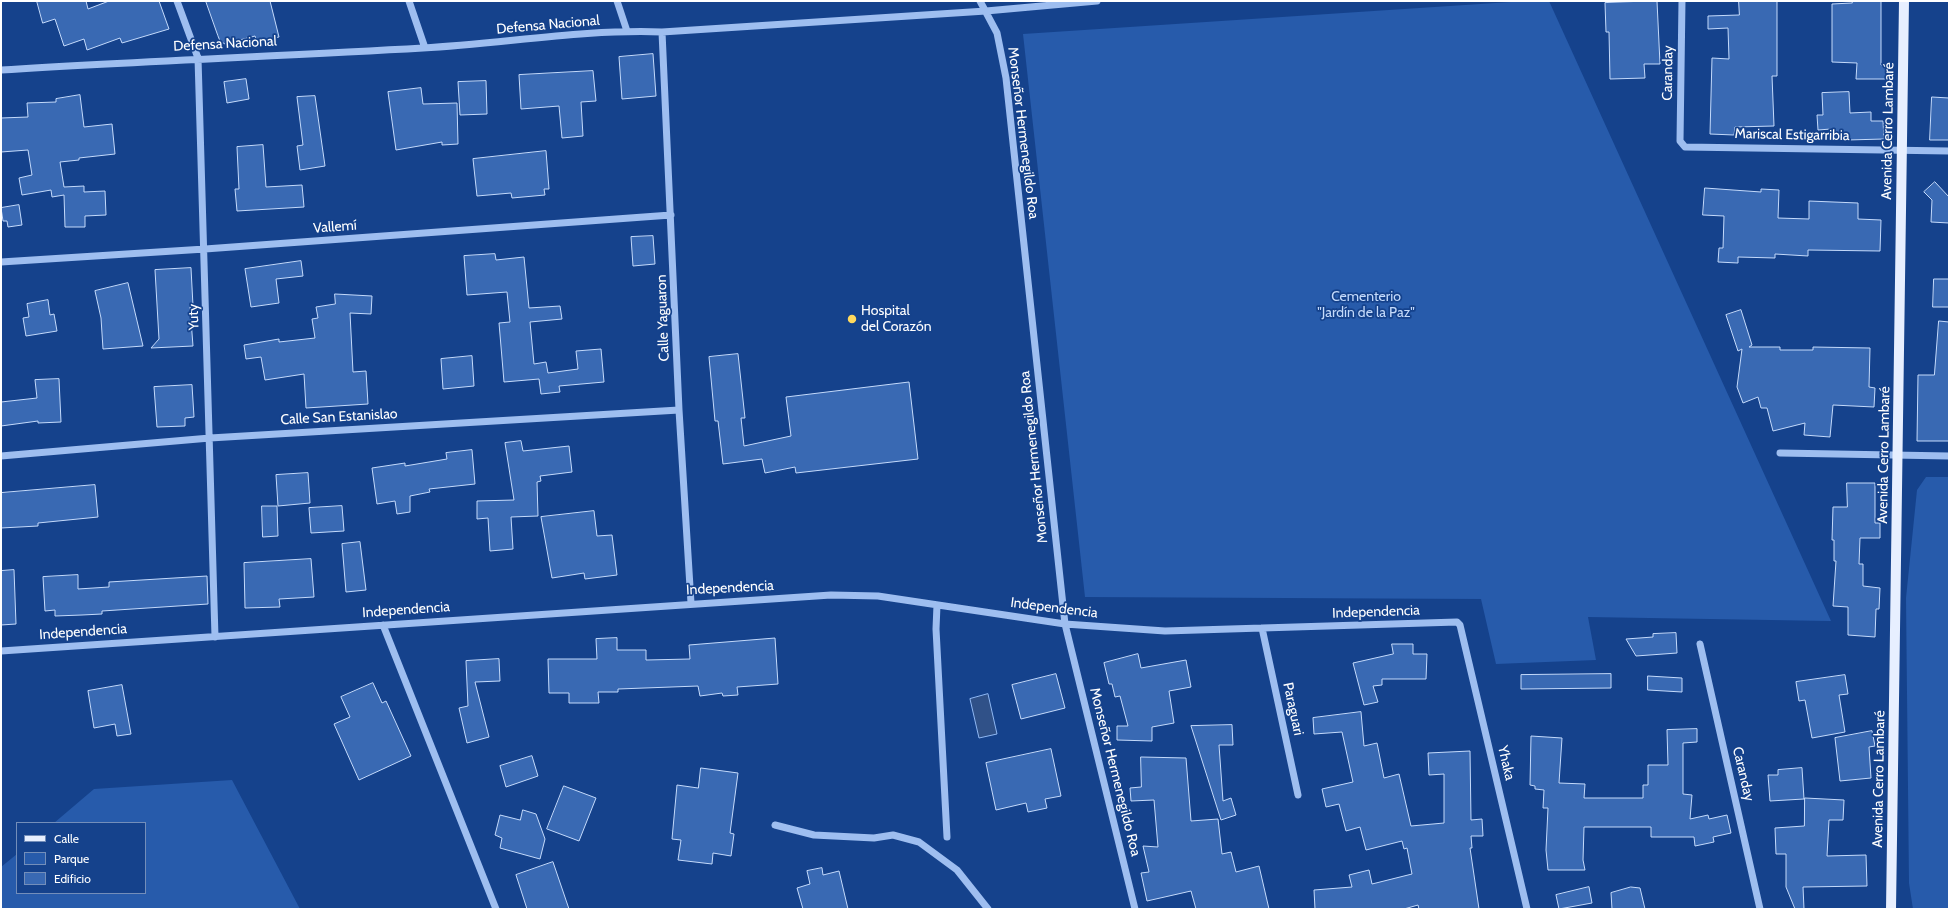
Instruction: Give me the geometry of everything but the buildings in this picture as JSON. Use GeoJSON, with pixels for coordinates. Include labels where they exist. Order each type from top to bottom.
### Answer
{"type":"FeatureCollection","features":[{"type":"Feature","properties":{"kind":"main road","name":"Avenida Cerro Lambaré"},"geometry":{"type":"LineString","coordinates":[[1891,909],[1904,1]]}},
{"type":"Feature","properties":{"kind":"street","name":"Yuty"},"geometry":{"type":"LineString","coordinates":[[177,1],[198,58],[205,249],[215,637]]}},
{"type":"Feature","properties":{"kind":"street"},"geometry":{"type":"LineString","coordinates":[[409,1],[425,48]]}},
{"type":"Feature","properties":{"kind":"street"},"geometry":{"type":"LineString","coordinates":[[618,1],[627,31]]}},
{"type":"Feature","properties":{"kind":"street","name":"Monseñor Hermenegildo Roa"},"geometry":{"type":"LineString","coordinates":[[980,1],[997,33],[1006,78],[1065,624],[1134,909]]}},
{"type":"Feature","properties":{"kind":"street","name":"Defensa Nacional"},"geometry":{"type":"LineString","coordinates":[[1,70],[198,58],[425,48],[627,31],[662,32],[986,11],[1097,1]]}},
{"type":"Feature","properties":{"kind":"street","name":"Caranday"},"geometry":{"type":"LineString","coordinates":[[1682,1],[1680,141],[1682,145]]}},
{"type":"Feature","properties":{"kind":"street","name":"Calle Yaguaron"},"geometry":{"type":"LineString","coordinates":[[662,32],[691,603]]}},
{"type":"Feature","properties":{"kind":"street","name":"Mariscal Estigarribia"},"geometry":{"type":"LineString","coordinates":[[1682,145],[1685,147],[1949,151]]}},
{"type":"Feature","properties":{"kind":"street","name":"Vallemí"},"geometry":{"type":"LineString","coordinates":[[1,262],[205,249],[671,215]]}},
{"type":"Feature","properties":{"kind":"street","name":"Calle San Estanislao"},"geometry":{"type":"LineString","coordinates":[[1,456],[210,438],[680,410]]}},
{"type":"Feature","properties":{"kind":"street"},"geometry":{"type":"LineString","coordinates":[[1780,453],[1949,456]]}},
{"type":"Feature","properties":{"kind":"street","name":"Independencia"},"geometry":{"type":"LineString","coordinates":[[1,651],[691,603],[831,595],[878,596],[1065,624],[1165,631],[1459,624]]}},
{"type":"Feature","properties":{"kind":"street"},"geometry":{"type":"LineString","coordinates":[[938,605],[936,630],[947,837]]}},
{"type":"Feature","properties":{"kind":"street","name":"Yhaka"},"geometry":{"type":"LineString","coordinates":[[1459,624],[1527,909]]}},
{"type":"Feature","properties":{"kind":"street"},"geometry":{"type":"LineString","coordinates":[[383,625],[496,909]]}},
{"type":"Feature","properties":{"kind":"street","name":"Paraguari"},"geometry":{"type":"LineString","coordinates":[[1262,628],[1298,795]]}},
{"type":"Feature","properties":{"kind":"street","name":"Caranday"},"geometry":{"type":"LineString","coordinates":[[1700,644],[1760,909]]}},
{"type":"Feature","properties":{"kind":"street"},"geometry":{"type":"LineString","coordinates":[[775,825],[814,836],[874,838],[893,834],[919,842],[956,870],[988,909]]}},
{"type":"Feature","properties":{"kind":"green space","name":"Cementerio \"Jardín de la Paz\""},"geometry":{"type":"Polygon","coordinates":[[[1526,1],[1549,1],[1831,621],[1588,617],[1596,660],[1496,664],[1481,599],[1085,597],[1023,34],[1526,1]]]}},
{"type":"Feature","properties":{"kind":"green space"},"geometry":{"type":"Polygon","coordinates":[[[1926,477],[1949,477],[1949,909],[1913,909],[1909,883],[1906,598],[1917,490],[1926,477]]]}},
{"type":"Feature","properties":{"kind":"green space"},"geometry":{"type":"Polygon","coordinates":[[[232,780],[300,909],[1,909],[1,867],[16,855],[16,894],[146,894],[146,822],[55,822],[94,789],[232,780]]]}},
{"type":"Feature","properties":{"kind":"shaded area"},"geometry":{"type":"Polygon","coordinates":[[[988,694],[997,734],[979,738],[970,699],[988,694]]]}},
{"type":"Feature","properties":{"kind":"place","name":"Hospital del Corazón"},"geometry":{"type":"Point","coordinates":[852,319]}}]}
